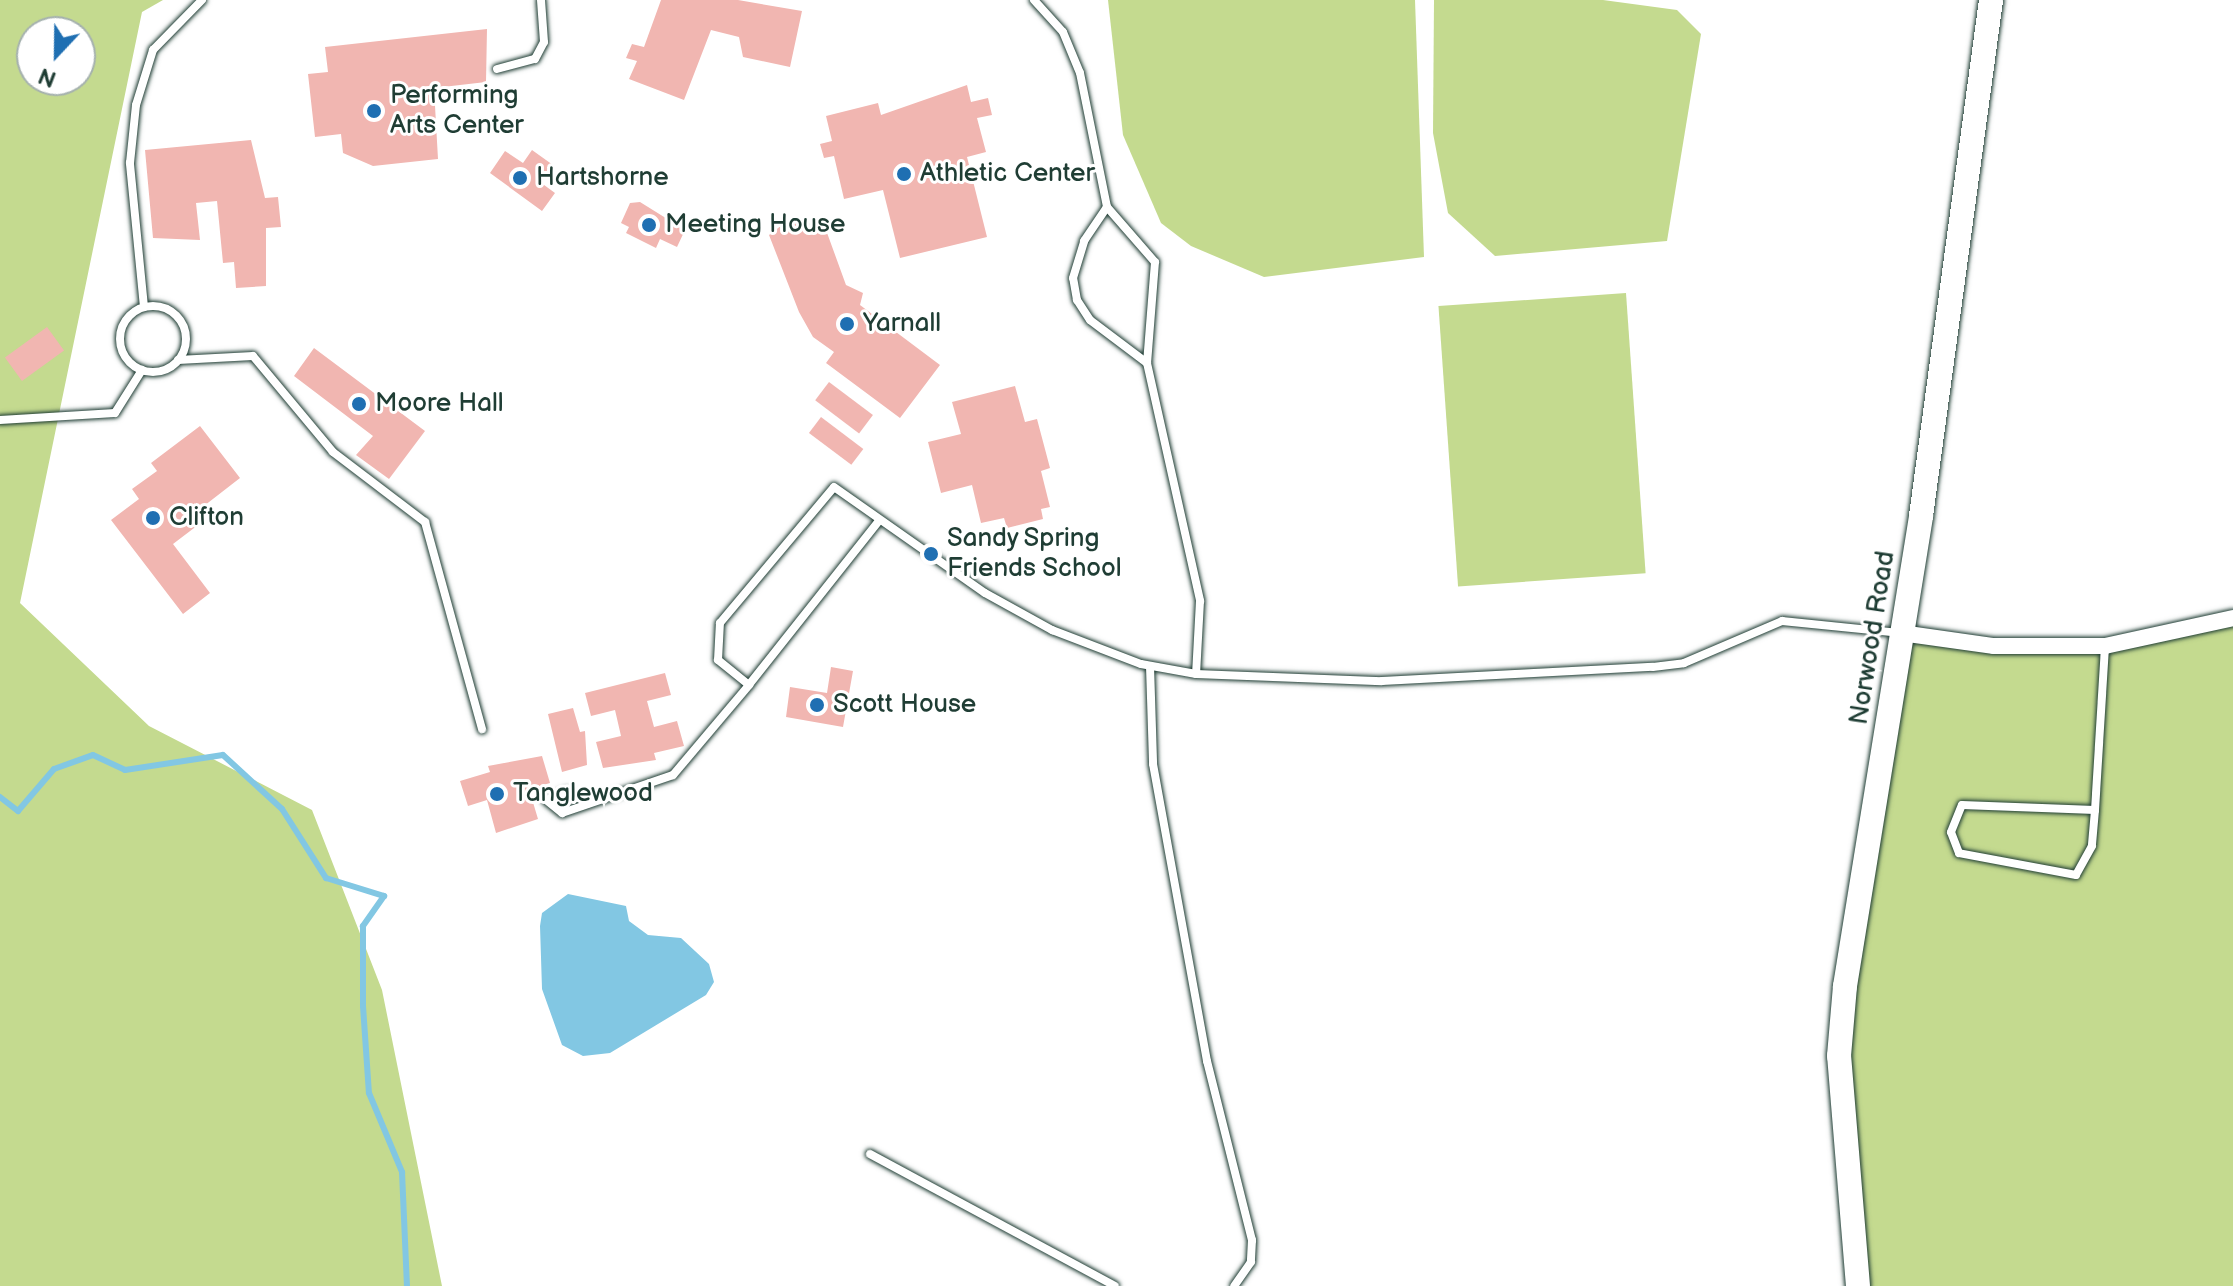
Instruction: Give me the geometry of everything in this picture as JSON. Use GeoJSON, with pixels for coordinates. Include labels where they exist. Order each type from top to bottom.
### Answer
{"type":"FeatureCollection","features":[{"type":"Feature","properties":{"kind":"main road","name":"Norwood Road"},"geometry":{"type":"LineString","coordinates":[[1858,1286],[1839,1056],[1991,0]]}},
{"type":"Feature","properties":{"kind":"street"},"geometry":{"type":"LineString","coordinates":[[1901,633],[1994,646],[2105,646],[2233,618]]}},
{"type":"Feature","properties":{"kind":"lane"},"geometry":{"type":"LineString","coordinates":[[144,307],[130,163],[136,105],[153,50],[202,0]]}},
{"type":"Feature","properties":{"kind":"lane"},"geometry":{"type":"LineString","coordinates":[[497,69],[535,59],[544,42],[541,0]]}},
{"type":"Feature","properties":{"kind":"lane"},"geometry":{"type":"LineString","coordinates":[[1034,0],[1063,32],[1080,73],[1107,207],[1155,262],[1147,363],[1200,601],[1196,674]]}},
{"type":"Feature","properties":{"kind":"lane"},"geometry":{"type":"LineString","coordinates":[[1107,207],[1084,241],[1073,278],[1077,300],[1090,320],[1147,363]]}},
{"type":"Feature","properties":{"kind":"lane"},"geometry":{"type":"LineString","coordinates":[[142,370],[126,359],[119,340],[127,318],[144,307],[168,309],[181,322],[185,346],[178,360]]}},
{"type":"Feature","properties":{"kind":"lane"},"geometry":{"type":"LineString","coordinates":[[0,420],[115,413],[142,370],[178,360],[253,356],[333,452],[425,522],[482,729]]}},
{"type":"Feature","properties":{"kind":"lane"},"geometry":{"type":"LineString","coordinates":[[749,685],[718,660],[720,623],[834,487],[878,522],[1052,630],[1150,666],[1196,674],[1382,681],[1653,667],[1684,663],[1782,621],[1901,633]]}},
{"type":"Feature","properties":{"kind":"lane"},"geometry":{"type":"LineString","coordinates":[[589,803],[567,792],[546,800],[554,812],[589,803],[673,775],[878,522]]}},
{"type":"Feature","properties":{"kind":"lane"},"geometry":{"type":"LineString","coordinates":[[2095,810],[1962,805],[1951,832],[1959,853],[2076,875],[2092,846],[2095,810],[2105,646]]}},
{"type":"Feature","properties":{"kind":"lane"},"geometry":{"type":"LineString","coordinates":[[1150,666],[1153,764],[1207,1061],[1252,1240],[1251,1262],[1234,1286]]}},
{"type":"Feature","properties":{"kind":"lane"},"geometry":{"type":"LineString","coordinates":[[870,1154],[1115,1286]]}},
{"type":"Feature","properties":{"kind":"green space"},"geometry":{"type":"Polygon","coordinates":[[[0,0],[163,0],[142,12],[20,603],[149,726],[312,810],[382,990],[442,1286],[0,1286],[0,0]]]}},
{"type":"Feature","properties":{"kind":"green space"},"geometry":{"type":"Polygon","coordinates":[[[1108,0],[1415,0],[1424,257],[1264,277],[1191,246],[1161,223],[1123,135],[1108,0]]]}},
{"type":"Feature","properties":{"kind":"green space"},"geometry":{"type":"Polygon","coordinates":[[[1434,0],[1603,0],[1677,10],[1701,34],[1667,241],[1495,256],[1448,213],[1433,133],[1434,0]]]}},
{"type":"Feature","properties":{"kind":"green space"},"geometry":{"type":"Polygon","coordinates":[[[1626,293],[1646,573],[1458,586],[1438,306],[1626,293]]]}},
{"type":"Feature","properties":{"kind":"green space"},"geometry":{"type":"Polygon","coordinates":[[[2233,618],[2233,1286],[1858,1286],[1839,1056],[1901,633],[2105,646],[2233,618]]]}},
{"type":"Feature","properties":{"kind":"water"},"geometry":{"type":"Polygon","coordinates":[[[568,894],[626,906],[629,921],[648,935],[681,938],[709,964],[714,982],[706,995],[610,1053],[583,1056],[562,1045],[542,989],[540,926],[542,913],[568,894]]]}},
{"type":"Feature","properties":{"kind":"building"},"geometry":{"type":"Polygon","coordinates":[[[661,0],[738,0],[802,11],[790,67],[743,57],[739,37],[711,30],[684,100],[629,79],[637,61],[626,58],[632,44],[644,47],[661,0]]]}},
{"type":"Feature","properties":{"kind":"building","name":"Performing Arts Center"},"geometry":{"type":"Polygon","coordinates":[[[487,29],[486,82],[434,88],[438,159],[373,166],[343,153],[341,134],[315,137],[308,74],[328,72],[325,47],[487,29]]]}},
{"type":"Feature","properties":{"kind":"building","name":"Athletic Center"},"geometry":{"type":"Polygon","coordinates":[[[967,85],[971,102],[988,98],[992,115],[977,118],[986,152],[967,157],[987,237],[900,258],[883,190],[844,199],[834,156],[824,158],[820,144],[832,141],[826,116],[878,103],[881,115],[967,85]]]}},
{"type":"Feature","properties":{"kind":"building"},"geometry":{"type":"Polygon","coordinates":[[[251,140],[265,198],[278,197],[281,227],[266,228],[266,286],[236,288],[234,262],[223,263],[217,201],[196,203],[200,240],[153,238],[145,150],[251,140]]]}},
{"type":"Feature","properties":{"kind":"building","name":"Hartshorne"},"geometry":{"type":"Polygon","coordinates":[[[532,150],[553,165],[540,182],[555,193],[542,211],[490,173],[505,151],[523,163],[532,150]]]}},
{"type":"Feature","properties":{"kind":"building","name":"Meeting House"},"geometry":{"type":"Polygon","coordinates":[[[640,202],[685,230],[677,247],[660,239],[656,248],[626,233],[629,227],[621,223],[630,203],[640,202]]]}},
{"type":"Feature","properties":{"kind":"building","name":"Yarnall"},"geometry":{"type":"Polygon","coordinates":[[[795,215],[807,224],[822,219],[846,285],[863,293],[860,305],[940,365],[900,418],[826,363],[834,352],[813,337],[799,312],[769,235],[795,215]]]}},
{"type":"Feature","properties":{"kind":"building"},"geometry":{"type":"Polygon","coordinates":[[[47,327],[64,350],[22,381],[5,358],[47,327]]]}},
{"type":"Feature","properties":{"kind":"building","name":"Moore Hall"},"geometry":{"type":"Polygon","coordinates":[[[314,348],[425,431],[389,479],[356,455],[373,436],[294,376],[314,348]]]}},
{"type":"Feature","properties":{"kind":"building"},"geometry":{"type":"Polygon","coordinates":[[[829,382],[873,415],[859,433],[815,400],[829,382]]]}},
{"type":"Feature","properties":{"kind":"building"},"geometry":{"type":"Polygon","coordinates":[[[1015,386],[1025,422],[1037,419],[1050,468],[1041,471],[1050,507],[1041,509],[1043,519],[1007,528],[1004,518],[981,523],[972,485],[941,493],[928,442],[961,434],[952,402],[1015,386]]]}},
{"type":"Feature","properties":{"kind":"building"},"geometry":{"type":"Polygon","coordinates":[[[821,417],[863,449],[851,465],[809,433],[821,417]]]}},
{"type":"Feature","properties":{"kind":"building","name":"Clifton"},"geometry":{"type":"Polygon","coordinates":[[[200,426],[240,478],[191,516],[198,525],[173,544],[210,593],[183,614],[111,520],[139,499],[132,489],[157,471],[151,463],[200,426]]]}},
{"type":"Feature","properties":{"kind":"building","name":"Scott House"},"geometry":{"type":"Polygon","coordinates":[[[831,667],[853,671],[843,727],[786,717],[790,687],[827,693],[831,667]]]}},
{"type":"Feature","properties":{"kind":"building"},"geometry":{"type":"Polygon","coordinates":[[[665,673],[671,695],[647,701],[654,727],[677,721],[684,746],[654,753],[656,760],[603,768],[596,742],[621,736],[615,710],[591,716],[585,693],[665,673]]]}},
{"type":"Feature","properties":{"kind":"building"},"geometry":{"type":"Polygon","coordinates":[[[573,708],[580,732],[585,731],[587,765],[562,772],[548,714],[573,708]]]}},
{"type":"Feature","properties":{"kind":"building","name":"Tanglewood"},"geometry":{"type":"Polygon","coordinates":[[[542,756],[550,783],[529,789],[538,819],[496,833],[487,800],[468,806],[460,781],[490,772],[488,766],[542,756]]]}},
{"type":"Feature","properties":{"kind":"waterway"},"geometry":{"type":"LineString","coordinates":[[0,797],[18,811],[54,769],[93,755],[125,770],[223,755],[282,809],[326,878],[384,896],[363,926],[363,1006],[369,1093],[402,1172],[407,1286]]}},
{"type":"Feature","properties":{"kind":"place","name":"Performing Arts Center"},"geometry":{"type":"Point","coordinates":[374,111]}},
{"type":"Feature","properties":{"kind":"place","name":"Athletic Center"},"geometry":{"type":"Point","coordinates":[904,174]}},
{"type":"Feature","properties":{"kind":"place","name":"Hartshorne"},"geometry":{"type":"Point","coordinates":[520,178]}},
{"type":"Feature","properties":{"kind":"place","name":"Meeting House"},"geometry":{"type":"Point","coordinates":[649,225]}},
{"type":"Feature","properties":{"kind":"place","name":"Yarnall"},"geometry":{"type":"Point","coordinates":[847,324]}},
{"type":"Feature","properties":{"kind":"place","name":"Moore Hall"},"geometry":{"type":"Point","coordinates":[359,404]}},
{"type":"Feature","properties":{"kind":"place","name":"Clifton"},"geometry":{"type":"Point","coordinates":[153,518]}},
{"type":"Feature","properties":{"kind":"place","name":"Sandy Spring Friends School"},"geometry":{"type":"Point","coordinates":[931,554]}},
{"type":"Feature","properties":{"kind":"place","name":"Scott House"},"geometry":{"type":"Point","coordinates":[817,705]}},
{"type":"Feature","properties":{"kind":"place","name":"Tanglewood"},"geometry":{"type":"Point","coordinates":[497,794]}}]}
